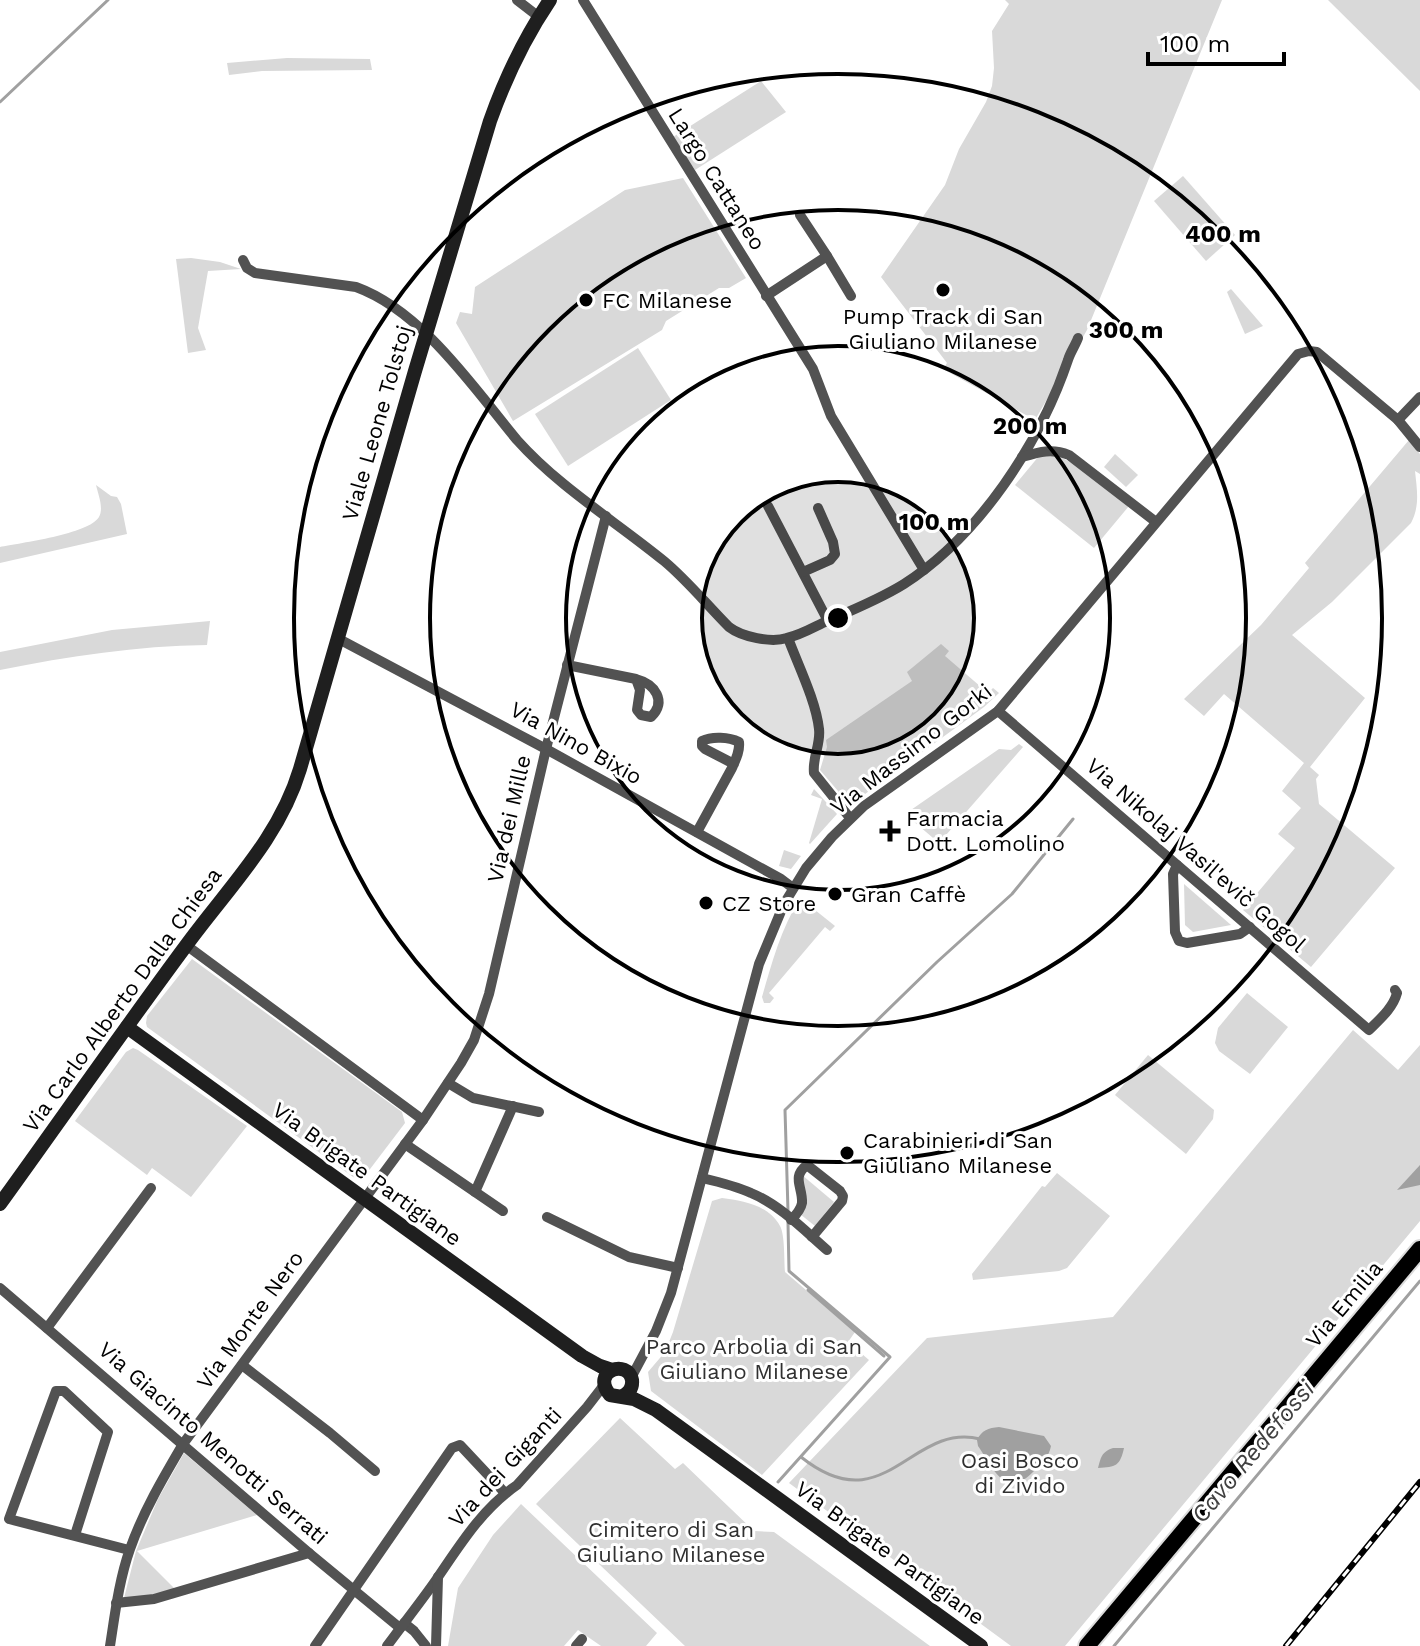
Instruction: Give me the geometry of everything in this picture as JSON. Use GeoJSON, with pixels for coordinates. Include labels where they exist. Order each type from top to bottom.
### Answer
{"type":"FeatureCollection","features":[{"type":"Feature","properties":{"kind":"main road","name":"Via Emilia"},"geometry":{"type":"LineString","coordinates":[[1087,1646],[1420,1249]]}},
{"type":"Feature","properties":{"kind":"street"},"geometry":{"type":"LineString","coordinates":[[517,0],[539,17]]}},
{"type":"Feature","properties":{"kind":"street","name":"Viale Leone Tolstoj"},"geometry":{"type":"LineString","coordinates":[[252,861],[274,830],[293,791],[426,332],[495,108],[507,78],[550,0]]}},
{"type":"Feature","properties":{"kind":"street","name":"Largo Cattaneo"},"geometry":{"type":"LineString","coordinates":[[583,0],[818,379],[831,416],[924,570]]}},
{"type":"Feature","properties":{"kind":"street"},"geometry":{"type":"LineString","coordinates":[[800,215],[851,296]]}},
{"type":"Feature","properties":{"kind":"street"},"geometry":{"type":"LineString","coordinates":[[766,296],[827,256]]}},
{"type":"Feature","properties":{"kind":"street"},"geometry":{"type":"LineString","coordinates":[[243,260],[247,268],[255,273],[356,287],[389,304],[426,332],[521,444],[559,479],[668,565],[729,627],[738,633],[757,637],[788,638],[895,589],[924,570],[983,511],[1022,457],[1040,427],[1078,338]]}},
{"type":"Feature","properties":{"kind":"street","name":"Via Massimo Gorki"},"geometry":{"type":"LineString","coordinates":[[617,1382],[645,1351],[665,1310],[759,964],[793,888],[819,852],[850,818],[881,792],[998,711],[1293,358],[1303,352],[1317,352],[1398,420]]}},
{"type":"Feature","properties":{"kind":"street"},"geometry":{"type":"LineString","coordinates":[[1398,420],[1420,397]]}},
{"type":"Feature","properties":{"kind":"street"},"geometry":{"type":"LineString","coordinates":[[1398,420],[1420,432]]}},
{"type":"Feature","properties":{"kind":"street"},"geometry":{"type":"LineString","coordinates":[[1398,420],[1420,447]]}},
{"type":"Feature","properties":{"kind":"street"},"geometry":{"type":"LineString","coordinates":[[1022,457],[1048,451],[1069,455],[1156,522]]}},
{"type":"Feature","properties":{"kind":"street"},"geometry":{"type":"LineString","coordinates":[[768,506],[828,621]]}},
{"type":"Feature","properties":{"kind":"street"},"geometry":{"type":"LineString","coordinates":[[803,572],[830,560],[835,554],[818,508]]}},
{"type":"Feature","properties":{"kind":"street","name":"Via dei Mille"},"geometry":{"type":"LineString","coordinates":[[365,1199],[469,1050],[484,1012],[546,749],[606,516]]}},
{"type":"Feature","properties":{"kind":"street","name":"Via Nino Bixio"},"geometry":{"type":"LineString","coordinates":[[337,638],[546,749],[793,888]]}},
{"type":"Feature","properties":{"kind":"street"},"geometry":{"type":"LineString","coordinates":[[788,638],[819,727],[814,773],[850,818]]}},
{"type":"Feature","properties":{"kind":"street"},"geometry":{"type":"LineString","coordinates":[[567,665],[636,679]]}},
{"type":"Feature","properties":{"kind":"street","name":"Via Nikolaj Vasil'evič Gogol"},"geometry":{"type":"LineString","coordinates":[[998,711],[1369,1030],[1388,1011],[1395,1000],[1395,990]]}},
{"type":"Feature","properties":{"kind":"street"},"geometry":{"type":"LineString","coordinates":[[697,832],[734,764]]}},
{"type":"Feature","properties":{"kind":"street","name":"Via Carlo Alberto Dalla Chiesa"},"geometry":{"type":"LineString","coordinates":[[0,1204],[186,945],[252,861]]}},
{"type":"Feature","properties":{"kind":"street"},"geometry":{"type":"LineString","coordinates":[[1177,865],[1173,874],[1175,932],[1179,941],[1187,943],[1240,934],[1250,927]]}},
{"type":"Feature","properties":{"kind":"street"},"geometry":{"type":"LineString","coordinates":[[186,945],[423,1120]]}},
{"type":"Feature","properties":{"kind":"street","name":"Via Brigate Partigiane"},"geometry":{"type":"LineString","coordinates":[[127,1027],[600,1366],[634,1399],[656,1410],[981,1646]]}},
{"type":"Feature","properties":{"kind":"street"},"geometry":{"type":"LineString","coordinates":[[448,1083],[473,1098],[539,1112]]}},
{"type":"Feature","properties":{"kind":"street"},"geometry":{"type":"LineString","coordinates":[[475,1192],[513,1106]]}},
{"type":"Feature","properties":{"kind":"street"},"geometry":{"type":"LineString","coordinates":[[405,1144],[503,1211]]}},
{"type":"Feature","properties":{"kind":"street"},"geometry":{"type":"LineString","coordinates":[[791,1220],[801,1206],[799,1174],[807,1165],[843,1196],[812,1237]]}},
{"type":"Feature","properties":{"kind":"street"},"geometry":{"type":"LineString","coordinates":[[702,1178],[750,1192],[779,1210],[827,1250]]}},
{"type":"Feature","properties":{"kind":"street"},"geometry":{"type":"LineString","coordinates":[[47,1328],[151,1188]]}},
{"type":"Feature","properties":{"kind":"street","name":"Via Monte Nero"},"geometry":{"type":"LineString","coordinates":[[110,1646],[116,1603],[129,1550],[152,1497],[183,1444],[365,1199]]}},
{"type":"Feature","properties":{"kind":"street"},"geometry":{"type":"LineString","coordinates":[[547,1217],[629,1257],[678,1268]]}},
{"type":"Feature","properties":{"kind":"street","name":"Via Giacinto Menotti Serrati"},"geometry":{"type":"LineString","coordinates":[[0,1288],[353,1590],[402,1626],[432,1638],[432,1644]]}},
{"type":"Feature","properties":{"kind":"street"},"geometry":{"type":"LineString","coordinates":[[242,1365],[375,1471]]}},
{"type":"Feature","properties":{"kind":"street","name":"Via dei Giganti"},"geometry":{"type":"LineString","coordinates":[[387,1646],[471,1528],[517,1485],[587,1407],[617,1382]]}},
{"type":"Feature","properties":{"kind":"street"},"geometry":{"type":"LineString","coordinates":[[75,1535],[108,1432],[64,1391],[56,1391],[9,1519],[129,1550]]}},
{"type":"Feature","properties":{"kind":"street"},"geometry":{"type":"LineString","coordinates":[[315,1646],[452,1448],[460,1445],[505,1493]]}},
{"type":"Feature","properties":{"kind":"street"},"geometry":{"type":"LineString","coordinates":[[116,1603],[154,1599],[309,1553]]}},
{"type":"Feature","properties":{"kind":"street"},"geometry":{"type":"LineString","coordinates":[[432,1644],[438,1577]]}},
{"type":"Feature","properties":{"kind":"green space"},"geometry":{"type":"Polygon","coordinates":[[[1005,0],[1222,0],[1087,330],[1035,420],[943,369],[947,363],[881,277],[945,185],[959,149],[986,102],[994,68],[992,31],[1009,4],[1005,0]]]}},
{"type":"Feature","properties":{"kind":"green space"},"geometry":{"type":"Polygon","coordinates":[[[1328,0],[1420,0],[1420,91],[1328,0]]]}},
{"type":"Feature","properties":{"kind":"green space"},"geometry":{"type":"Polygon","coordinates":[[[287,58],[370,59],[372,70],[262,71],[229,75],[227,63],[287,58]]]}},
{"type":"Feature","properties":{"kind":"green space"},"geometry":{"type":"Polygon","coordinates":[[[761,81],[786,112],[695,170],[673,137],[761,81]]]}},
{"type":"Feature","properties":{"kind":"green space"},"geometry":{"type":"Polygon","coordinates":[[[1183,176],[1235,235],[1206,261],[1154,201],[1183,176]]]}},
{"type":"Feature","properties":{"kind":"green space","name":"FC Milanese"},"geometry":{"type":"Polygon","coordinates":[[[683,178],[746,278],[729,288],[719,288],[666,321],[662,330],[513,421],[456,323],[460,312],[472,314],[475,287],[625,190],[683,178]]]}},
{"type":"Feature","properties":{"kind":"green space"},"geometry":{"type":"Polygon","coordinates":[[[191,258],[241,269],[208,271],[198,328],[206,350],[188,353],[176,259],[191,258]]]}},
{"type":"Feature","properties":{"kind":"green space"},"geometry":{"type":"Polygon","coordinates":[[[1231,289],[1263,326],[1245,334],[1227,292],[1231,289]]]}},
{"type":"Feature","properties":{"kind":"green space"},"geometry":{"type":"Polygon","coordinates":[[[638,348],[671,400],[568,466],[535,414],[638,348]]]}},
{"type":"Feature","properties":{"kind":"green space"},"geometry":{"type":"Polygon","coordinates":[[[1409,440],[1420,454],[1420,474],[1415,471],[1417,504],[1411,523],[1332,602],[1292,635],[1365,698],[1310,767],[1319,775],[1316,779],[1319,804],[1395,868],[1311,967],[1243,910],[1295,848],[1278,834],[1301,808],[1282,791],[1304,763],[1224,694],[1204,716],[1184,699],[1261,625],[1309,568],[1305,563],[1409,440]]]}},
{"type":"Feature","properties":{"kind":"green space"},"geometry":{"type":"Polygon","coordinates":[[[1115,454],[1138,475],[1126,487],[1104,467],[1115,454]]]}},
{"type":"Feature","properties":{"kind":"green space"},"geometry":{"type":"Polygon","coordinates":[[[1056,455],[1074,464],[1129,506],[1094,548],[1015,485],[1039,456],[1056,455]]]}},
{"type":"Feature","properties":{"kind":"green space"},"geometry":{"type":"Polygon","coordinates":[[[96,485],[117,497],[127,534],[0,563],[0,547],[53,537],[93,523],[101,509],[96,485]]]}},
{"type":"Feature","properties":{"kind":"green space"},"geometry":{"type":"Polygon","coordinates":[[[210,621],[207,645],[103,653],[0,670],[0,652],[112,630],[210,621]]]}},
{"type":"Feature","properties":{"kind":"green space"},"geometry":{"type":"Polygon","coordinates":[[[941,644],[949,651],[945,656],[988,693],[993,688],[999,693],[850,805],[820,770],[826,740],[912,681],[907,672],[941,644]]]}},
{"type":"Feature","properties":{"kind":"green space"},"geometry":{"type":"Polygon","coordinates":[[[1019,744],[1023,747],[939,843],[906,815],[999,749],[1011,750],[1019,744]]]}},
{"type":"Feature","properties":{"kind":"green space"},"geometry":{"type":"Polygon","coordinates":[[[814,789],[837,814],[810,844],[822,799],[811,795],[814,789]]]}},
{"type":"Feature","properties":{"kind":"green space"},"geometry":{"type":"Polygon","coordinates":[[[784,850],[801,856],[791,869],[779,866],[784,850]]]}},
{"type":"Feature","properties":{"kind":"green space"},"geometry":{"type":"Polygon","coordinates":[[[1184,884],[1231,925],[1193,932],[1185,925],[1184,884]]]}},
{"type":"Feature","properties":{"kind":"green space"},"geometry":{"type":"Polygon","coordinates":[[[800,898],[835,926],[830,931],[825,927],[769,993],[774,998],[770,1003],[764,1003],[762,997],[778,946],[800,898]]]}},
{"type":"Feature","properties":{"kind":"green space"},"geometry":{"type":"Polygon","coordinates":[[[192,959],[402,1112],[405,1123],[364,1177],[353,1177],[147,1027],[147,1016],[192,959]]]}},
{"type":"Feature","properties":{"kind":"green space"},"geometry":{"type":"Polygon","coordinates":[[[1247,993],[1288,1027],[1250,1074],[1219,1051],[1215,1043],[1218,1028],[1247,993]]]}},
{"type":"Feature","properties":{"kind":"green space","name":"Oasi Bosco di Zivido"},"geometry":{"type":"Polygon","coordinates":[[[1353,1030],[1398,1070],[1420,1045],[1420,1221],[1065,1646],[1011,1646],[789,1483],[927,1338],[1113,1317],[1353,1030]]]}},
{"type":"Feature","properties":{"kind":"green space"},"geometry":{"type":"Polygon","coordinates":[[[133,1048],[247,1126],[191,1197],[152,1168],[147,1175],[75,1121],[126,1052],[133,1048]]]}},
{"type":"Feature","properties":{"kind":"green space"},"geometry":{"type":"Polygon","coordinates":[[[1148,1055],[1214,1110],[1213,1119],[1186,1154],[1115,1095],[1148,1055]]]}},
{"type":"Feature","properties":{"kind":"green space"},"geometry":{"type":"Polygon","coordinates":[[[1057,1173],[1110,1216],[1067,1268],[973,1280],[972,1274],[1042,1186],[1045,1187],[1057,1173]]]}},
{"type":"Feature","properties":{"kind":"green space"},"geometry":{"type":"Polygon","coordinates":[[[802,1175],[834,1202],[815,1226],[800,1214],[802,1175]]]}},
{"type":"Feature","properties":{"kind":"green space","name":"Parco Arbolia di San Giuliano Milanese"},"geometry":{"type":"Polygon","coordinates":[[[722,1198],[755,1205],[775,1219],[783,1235],[785,1272],[855,1332],[848,1342],[869,1360],[762,1475],[651,1391],[648,1372],[665,1352],[673,1332],[712,1201],[722,1198]]]}},
{"type":"Feature","properties":{"kind":"green space","name":"Cimitero di San Giuliano Milanese"},"geometry":{"type":"Polygon","coordinates":[[[620,1418],[675,1469],[683,1463],[754,1531],[774,1532],[930,1646],[685,1646],[536,1504],[620,1418]]]}},
{"type":"Feature","properties":{"kind":"green space"},"geometry":{"type":"Polygon","coordinates":[[[184,1453],[257,1515],[137,1551],[178,1592],[123,1602],[136,1551],[158,1499],[184,1453]]]}},
{"type":"Feature","properties":{"kind":"green space"},"geometry":{"type":"Polygon","coordinates":[[[521,1504],[657,1633],[646,1646],[601,1646],[578,1630],[564,1646],[448,1646],[458,1588],[493,1535],[521,1504]]]}},
{"type":"Feature","properties":{"kind":"shaded area"},"geometry":{"type":"Polygon","coordinates":[[[1420,1165],[1420,1185],[1397,1190],[1420,1165]]]}},
{"type":"Feature","properties":{"kind":"shaded area"},"geometry":{"type":"Polygon","coordinates":[[[999,1427],[1044,1436],[1051,1446],[1036,1469],[1015,1483],[1007,1482],[994,1471],[978,1446],[977,1440],[983,1432],[999,1427]]]}},
{"type":"Feature","properties":{"kind":"shaded area"},"geometry":{"type":"Polygon","coordinates":[[[1113,1448],[1124,1448],[1119,1462],[1098,1468],[1104,1453],[1113,1448]]]}},
{"type":"Feature","properties":{"kind":"waterway"},"geometry":{"type":"LineString","coordinates":[[0,102],[108,0]]}},
{"type":"Feature","properties":{"kind":"waterway"},"geometry":{"type":"LineString","coordinates":[[788,1211],[785,1110],[937,962],[1012,894],[1073,819]]}},
{"type":"Feature","properties":{"kind":"waterway"},"geometry":{"type":"LineString","coordinates":[[778,1482],[890,1357],[789,1271],[788,1223]]}},
{"type":"Feature","properties":{"kind":"waterway","name":"Cavo Redefossi"},"geometry":{"type":"LineString","coordinates":[[1114,1646],[1420,1281]]}},
{"type":"Feature","properties":{"kind":"waterway"},"geometry":{"type":"LineString","coordinates":[[808,1290],[884,1356]]}},
{"type":"Feature","properties":{"kind":"waterway"},"geometry":{"type":"LineString","coordinates":[[801,1457],[830,1475],[855,1480],[876,1476],[896,1467],[934,1444],[956,1438],[980,1439]]}},
{"type":"Feature","properties":{"kind":"railway"},"geometry":{"type":"LineString","coordinates":[[1286,1646],[1420,1482]]}},
{"type":"Feature","properties":{"kind":"place","name":"Pump Track di San Giuliano Milanese"},"geometry":{"type":"Point","coordinates":[943,290]}},
{"type":"Feature","properties":{"kind":"place","name":"FC Milanese"},"geometry":{"type":"Point","coordinates":[586,300]}},
{"type":"Feature","properties":{"kind":"place","name":"Farmacia Dott. Lomolino"},"geometry":{"type":"Point","coordinates":[890,831]}},
{"type":"Feature","properties":{"kind":"place","name":"Gran Caffè"},"geometry":{"type":"Point","coordinates":[835,894]}},
{"type":"Feature","properties":{"kind":"place","name":"CZ Store"},"geometry":{"type":"Point","coordinates":[706,903]}},
{"type":"Feature","properties":{"kind":"place","name":"Carabinieri di San Giuliano Milanese"},"geometry":{"type":"Point","coordinates":[847,1153]}}]}
